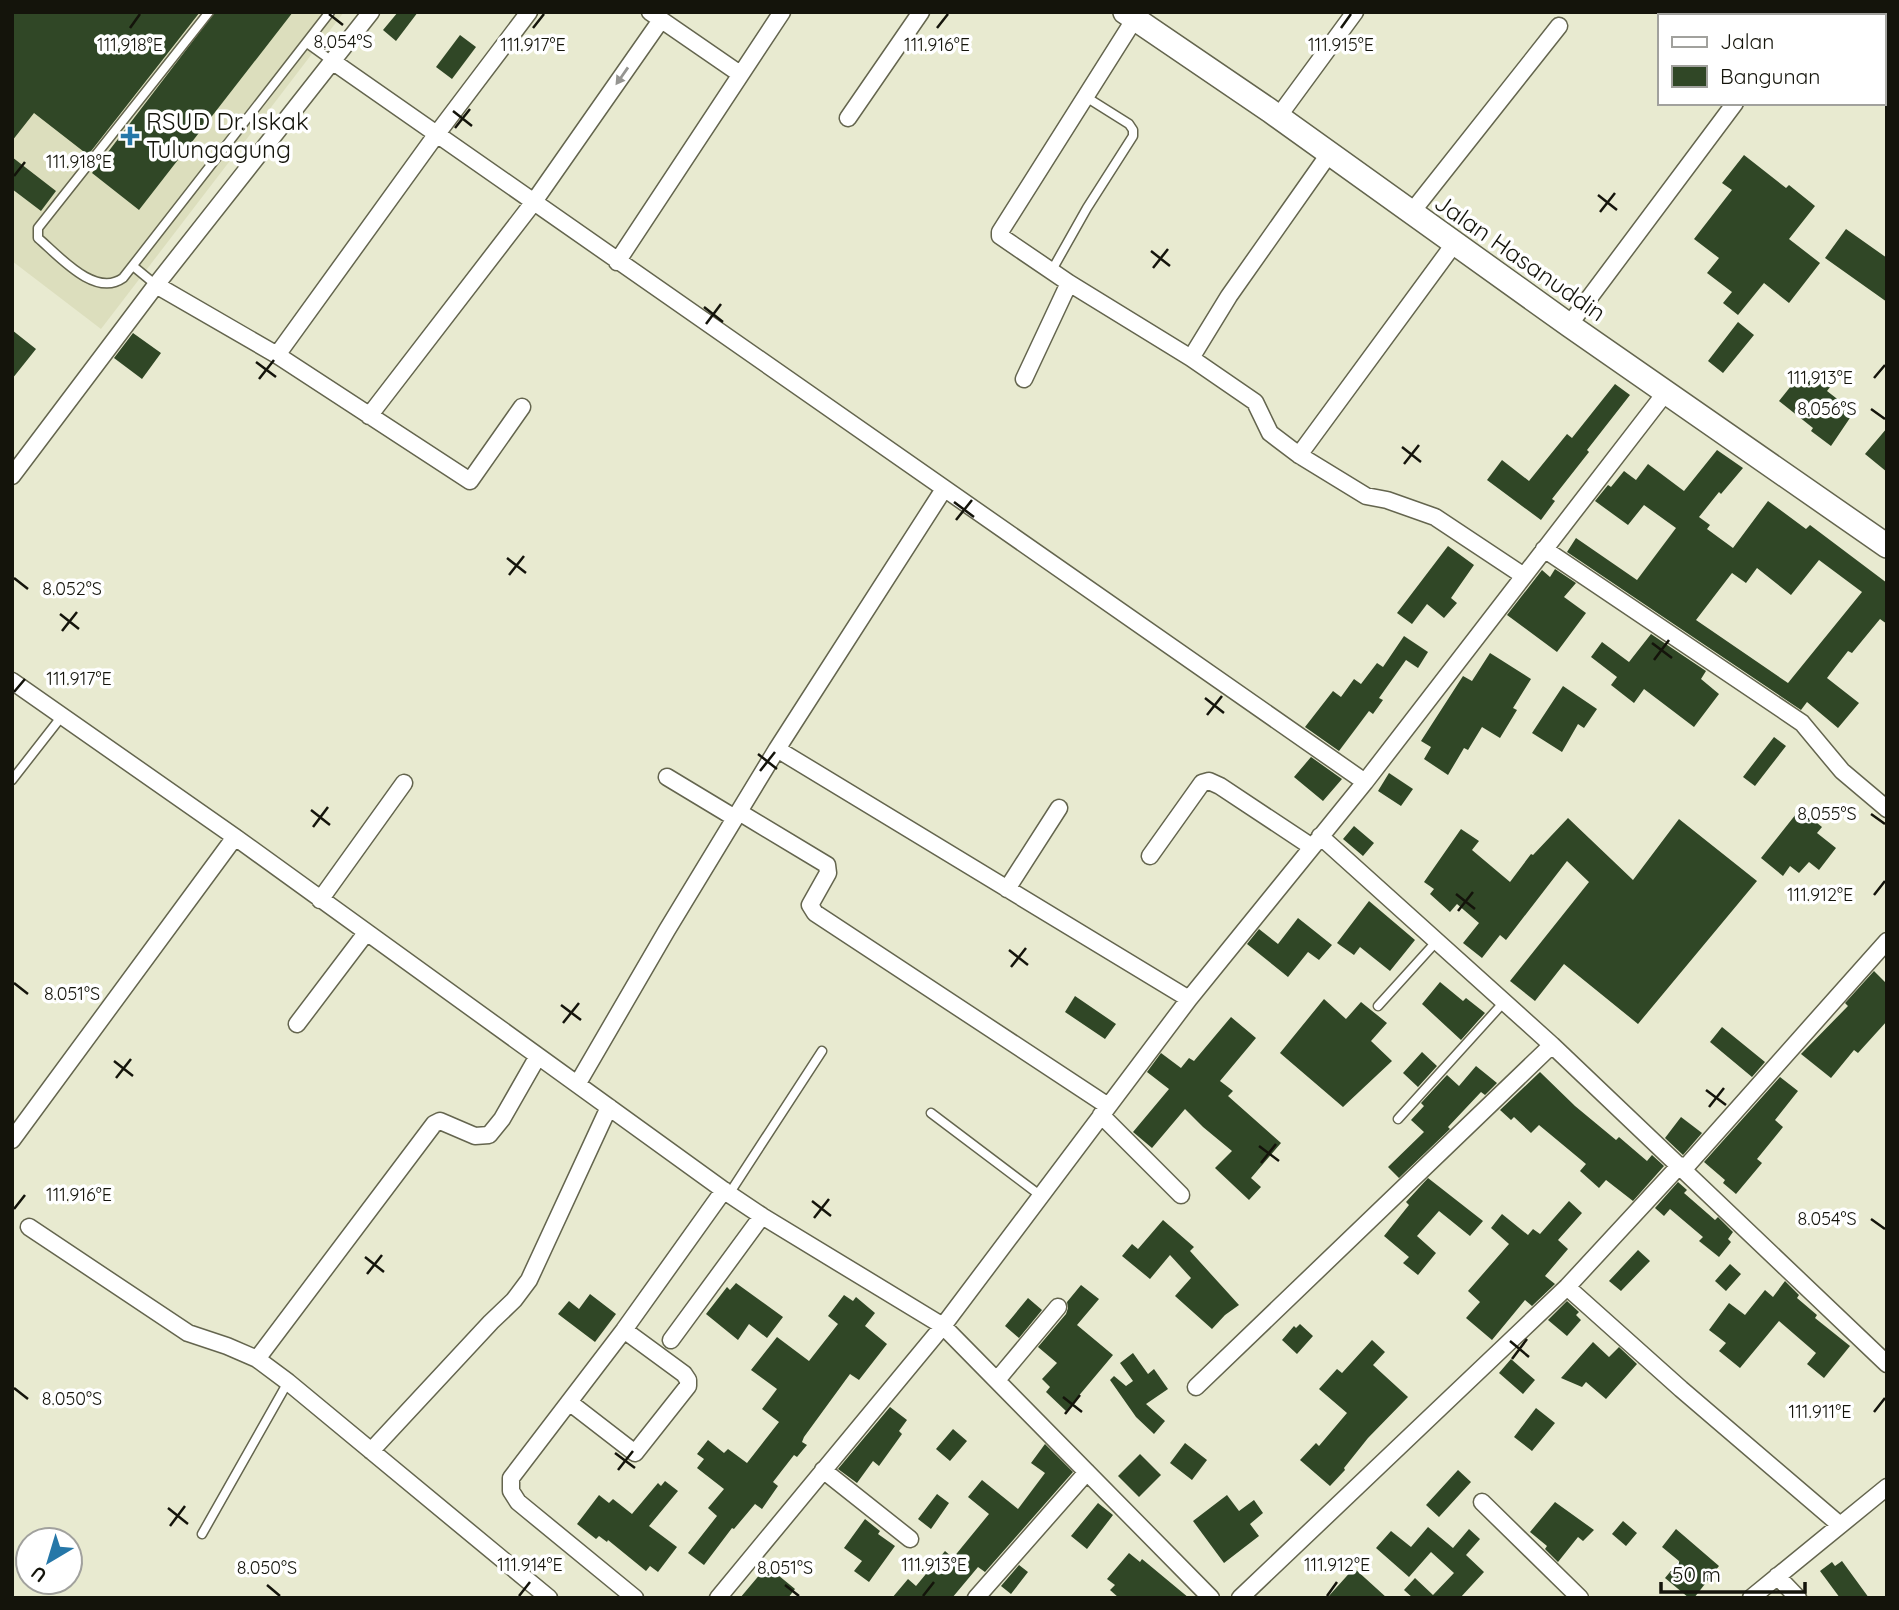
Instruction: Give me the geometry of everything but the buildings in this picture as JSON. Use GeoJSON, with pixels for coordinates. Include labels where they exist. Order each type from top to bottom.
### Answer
{"type":"FeatureCollection","features":[{"type":"Feature","properties":{"kind":"main road","name":"Jalan Hasanuddin"},"geometry":{"type":"LineString","coordinates":[[1133,15],[1569,325],[1887,546]]}},
{"type":"Feature","properties":{"kind":"street"},"geometry":{"type":"LineString","coordinates":[[12,476],[156,285],[371,12]]}},
{"type":"Feature","properties":{"kind":"street"},"geometry":{"type":"LineString","coordinates":[[277,355],[436,135],[529,12]]}},
{"type":"Feature","properties":{"kind":"street"},"geometry":{"type":"LineString","coordinates":[[617,262],[782,12]]}},
{"type":"Feature","properties":{"kind":"street"},"geometry":{"type":"LineString","coordinates":[[848,118],[921,12]]}},
{"type":"Feature","properties":{"kind":"street"},"geometry":{"type":"LineString","coordinates":[[1278,117],[1354,12]]}},
{"type":"Feature","properties":{"kind":"street"},"geometry":{"type":"LineString","coordinates":[[1133,15],[1000,236],[1255,402],[1270,433],[1299,455],[1366,496],[1387,500],[1435,517],[1524,576]]}},
{"type":"Feature","properties":{"kind":"street"},"geometry":{"type":"LineString","coordinates":[[369,416],[533,202],[656,16],[740,74]]}},
{"type":"Feature","properties":{"kind":"street"},"geometry":{"type":"LineString","coordinates":[[1411,213],[1559,26]]}},
{"type":"Feature","properties":{"kind":"street"},"geometry":{"type":"LineString","coordinates":[[332,61],[1365,782]]}},
{"type":"Feature","properties":{"kind":"street"},"geometry":{"type":"LineString","coordinates":[[1569,325],[1734,105]]}},
{"type":"Feature","properties":{"kind":"street"},"geometry":{"type":"LineString","coordinates":[[1191,358],[1229,296],[1329,154]]}},
{"type":"Feature","properties":{"kind":"street"},"geometry":{"type":"LineString","coordinates":[[1299,455],[1454,244]]}},
{"type":"Feature","properties":{"kind":"street"},"geometry":{"type":"LineString","coordinates":[[1024,379],[1069,283]]}},
{"type":"Feature","properties":{"kind":"street"},"geometry":{"type":"LineString","coordinates":[[156,285],[277,355],[470,481],[522,407]]}},
{"type":"Feature","properties":{"kind":"street"},"geometry":{"type":"LineString","coordinates":[[718,1598],[943,1326],[1189,999],[1365,782],[1666,392]]}},
{"type":"Feature","properties":{"kind":"street"},"geometry":{"type":"LineString","coordinates":[[578,1083],[777,749],[944,489]]}},
{"type":"Feature","properties":{"kind":"street"},"geometry":{"type":"LineString","coordinates":[[1544,550],[1802,723],[1842,771],[1887,809]]}},
{"type":"Feature","properties":{"kind":"street"},"geometry":{"type":"LineString","coordinates":[[12,681],[235,837],[726,1192],[943,1326],[1211,1598]]}},
{"type":"Feature","properties":{"kind":"street"},"geometry":{"type":"LineString","coordinates":[[777,749],[1189,999]]}},
{"type":"Feature","properties":{"kind":"street"},"geometry":{"type":"LineString","coordinates":[[667,777],[827,865],[828,873],[810,905],[815,913],[1105,1111],[1181,1195]]}},
{"type":"Feature","properties":{"kind":"street"},"geometry":{"type":"LineString","coordinates":[[1150,856],[1202,783],[1209,781],[1316,842],[1436,942],[1552,1045],[1887,1364]]}},
{"type":"Feature","properties":{"kind":"street"},"geometry":{"type":"LineString","coordinates":[[320,900],[404,783]]}},
{"type":"Feature","properties":{"kind":"street"},"geometry":{"type":"LineString","coordinates":[[1007,889],[1059,808]]}},
{"type":"Feature","properties":{"kind":"street"},"geometry":{"type":"LineString","coordinates":[[12,1140],[235,837]]}},
{"type":"Feature","properties":{"kind":"street"},"geometry":{"type":"LineString","coordinates":[[297,1024],[366,933]]}},
{"type":"Feature","properties":{"kind":"street"},"geometry":{"type":"LineString","coordinates":[[1240,1598],[1567,1287],[1682,1167],[1887,941]]}},
{"type":"Feature","properties":{"kind":"street"},"geometry":{"type":"LineString","coordinates":[[1196,1387],[1552,1045]]}},
{"type":"Feature","properties":{"kind":"street"},"geometry":{"type":"LineString","coordinates":[[257,1359],[434,1124],[440,1121],[475,1136],[489,1135],[502,1119],[538,1056]]}},
{"type":"Feature","properties":{"kind":"street"},"geometry":{"type":"LineString","coordinates":[[371,1451],[522,1290],[609,1107]]}},
{"type":"Feature","properties":{"kind":"street"},"geometry":{"type":"LineString","coordinates":[[635,1598],[518,1502],[511,1491],[511,1478],[726,1192]]}},
{"type":"Feature","properties":{"kind":"street"},"geometry":{"type":"LineString","coordinates":[[671,1340],[762,1216]]}},
{"type":"Feature","properties":{"kind":"street"},"geometry":{"type":"LineString","coordinates":[[29,1227],[188,1333],[257,1359],[549,1598]]}},
{"type":"Feature","properties":{"kind":"street"},"geometry":{"type":"LineString","coordinates":[[1567,1287],[1840,1525]]}},
{"type":"Feature","properties":{"kind":"street"},"geometry":{"type":"LineString","coordinates":[[997,1380],[1058,1307]]}},
{"type":"Feature","properties":{"kind":"street"},"geometry":{"type":"LineString","coordinates":[[569,1402],[635,1452],[688,1386],[687,1377],[624,1330]]}},
{"type":"Feature","properties":{"kind":"street"},"geometry":{"type":"LineString","coordinates":[[823,1470],[910,1539]]}},
{"type":"Feature","properties":{"kind":"street"},"geometry":{"type":"LineString","coordinates":[[976,1598],[1087,1472]]}},
{"type":"Feature","properties":{"kind":"street"},"geometry":{"type":"LineString","coordinates":[[1751,1598],[1887,1487]]}},
{"type":"Feature","properties":{"kind":"street"},"geometry":{"type":"LineString","coordinates":[[1482,1502],[1580,1598]]}},
{"type":"Feature","properties":{"kind":"street"},"geometry":{"type":"LineString","coordinates":[[1777,1576],[1798,1598]]}},
{"type":"Feature","properties":{"kind":"lane"},"geometry":{"type":"LineString","coordinates":[[209,12],[38,228],[38,238],[89,280],[99,284],[116,283],[133,266],[330,12]]}},
{"type":"Feature","properties":{"kind":"lane"},"geometry":{"type":"LineString","coordinates":[[307,43],[332,61]]}},
{"type":"Feature","properties":{"kind":"lane"},"geometry":{"type":"LineString","coordinates":[[1052,270],[1087,208],[1133,136],[1129,124],[1086,97]]}},
{"type":"Feature","properties":{"kind":"lane"},"geometry":{"type":"LineString","coordinates":[[133,266],[156,285]]}},
{"type":"Feature","properties":{"kind":"lane"},"geometry":{"type":"LineString","coordinates":[[12,780],[62,716]]}},
{"type":"Feature","properties":{"kind":"lane"},"geometry":{"type":"LineString","coordinates":[[1378,1006],[1436,942]]}},
{"type":"Feature","properties":{"kind":"lane"},"geometry":{"type":"LineString","coordinates":[[1398,1119],[1504,1002]]}},
{"type":"Feature","properties":{"kind":"lane"},"geometry":{"type":"LineString","coordinates":[[726,1192],[822,1051]]}},
{"type":"Feature","properties":{"kind":"lane"},"geometry":{"type":"LineString","coordinates":[[931,1113],[1041,1196]]}},
{"type":"Feature","properties":{"kind":"lane"},"geometry":{"type":"LineString","coordinates":[[202,1534],[288,1382]]}},
{"type":"Feature","properties":{"kind":"shaded area","name":"RSUD Dr. Iskak Tulungagung"},"geometry":{"type":"Polygon","coordinates":[[[12,12],[344,12],[101,329],[12,261],[12,12]]]}},
{"type":"Feature","properties":{"kind":"place","name":"RSUD Dr. Iskak Tulungagung"},"geometry":{"type":"Point","coordinates":[130,136]}}]}
